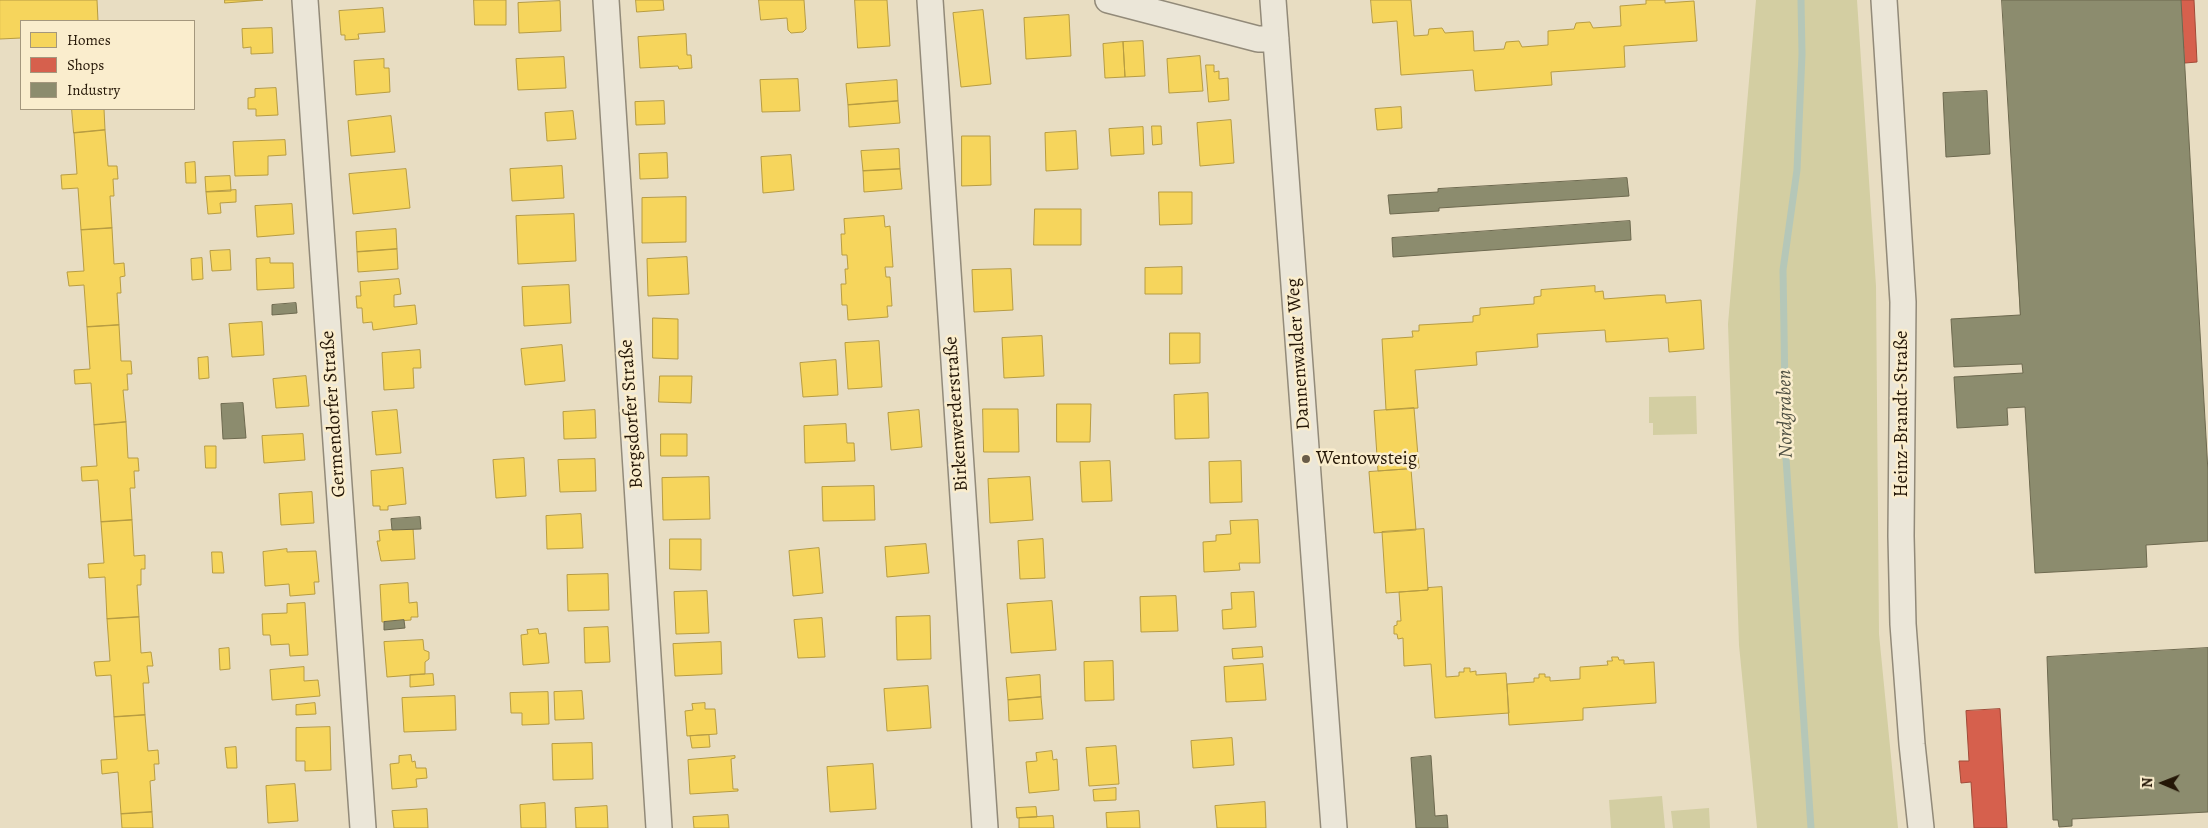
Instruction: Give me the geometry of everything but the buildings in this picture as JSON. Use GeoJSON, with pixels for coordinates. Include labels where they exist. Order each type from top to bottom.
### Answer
{"type":"FeatureCollection","features":[{"type":"Feature","properties":{"kind":"street","name":"Germendorfer Straße"},"geometry":{"type":"LineString","coordinates":[[305,0],[363,828]]}},
{"type":"Feature","properties":{"kind":"street","name":"Borgsdorfer Straße"},"geometry":{"type":"LineString","coordinates":[[606,0],[659,828]]}},
{"type":"Feature","properties":{"kind":"street","name":"Birkenwerderstraße"},"geometry":{"type":"LineString","coordinates":[[930,0],[985,828]]}},
{"type":"Feature","properties":{"kind":"street"},"geometry":{"type":"LineString","coordinates":[[1108,0],[1258,40],[1276,39]]}},
{"type":"Feature","properties":{"kind":"street","name":"Dannenwalder Weg"},"geometry":{"type":"LineString","coordinates":[[1273,0],[1334,828]]}},
{"type":"Feature","properties":{"kind":"street","name":"Heinz-Brandt-Straße"},"geometry":{"type":"LineString","coordinates":[[1884,0],[1903,302],[1901,536],[1903,624],[1912,744],[1921,828]]}},
{"type":"Feature","properties":{"kind":"shaded area"},"geometry":{"type":"Polygon","coordinates":[[[1756,0],[1857,0],[1876,286],[1879,634],[1898,828],[1757,828],[1739,645],[1728,324],[1756,0]]]}},
{"type":"Feature","properties":{"kind":"shaded area"},"geometry":{"type":"Polygon","coordinates":[[[1696,396],[1697,434],[1653,435],[1653,423],[1649,423],[1649,397],[1696,396]]]}},
{"type":"Feature","properties":{"kind":"shaded area"},"geometry":{"type":"Polygon","coordinates":[[[1662,796],[1665,828],[1611,828],[1609,800],[1662,796]]]}},
{"type":"Feature","properties":{"kind":"shaded area"},"geometry":{"type":"Polygon","coordinates":[[[1709,808],[1710,828],[1673,828],[1671,811],[1709,808]]]}},
{"type":"Feature","properties":{"kind":"waterway","name":"Nordgraben"},"geometry":{"type":"LineString","coordinates":[[1801,0],[1802,54],[1797,170],[1783,270],[1786,458],[1811,828]]}},
{"type":"Feature","properties":{"kind":"place","name":"Wentowsteig"},"geometry":{"type":"Point","coordinates":[1306,459]}}]}
